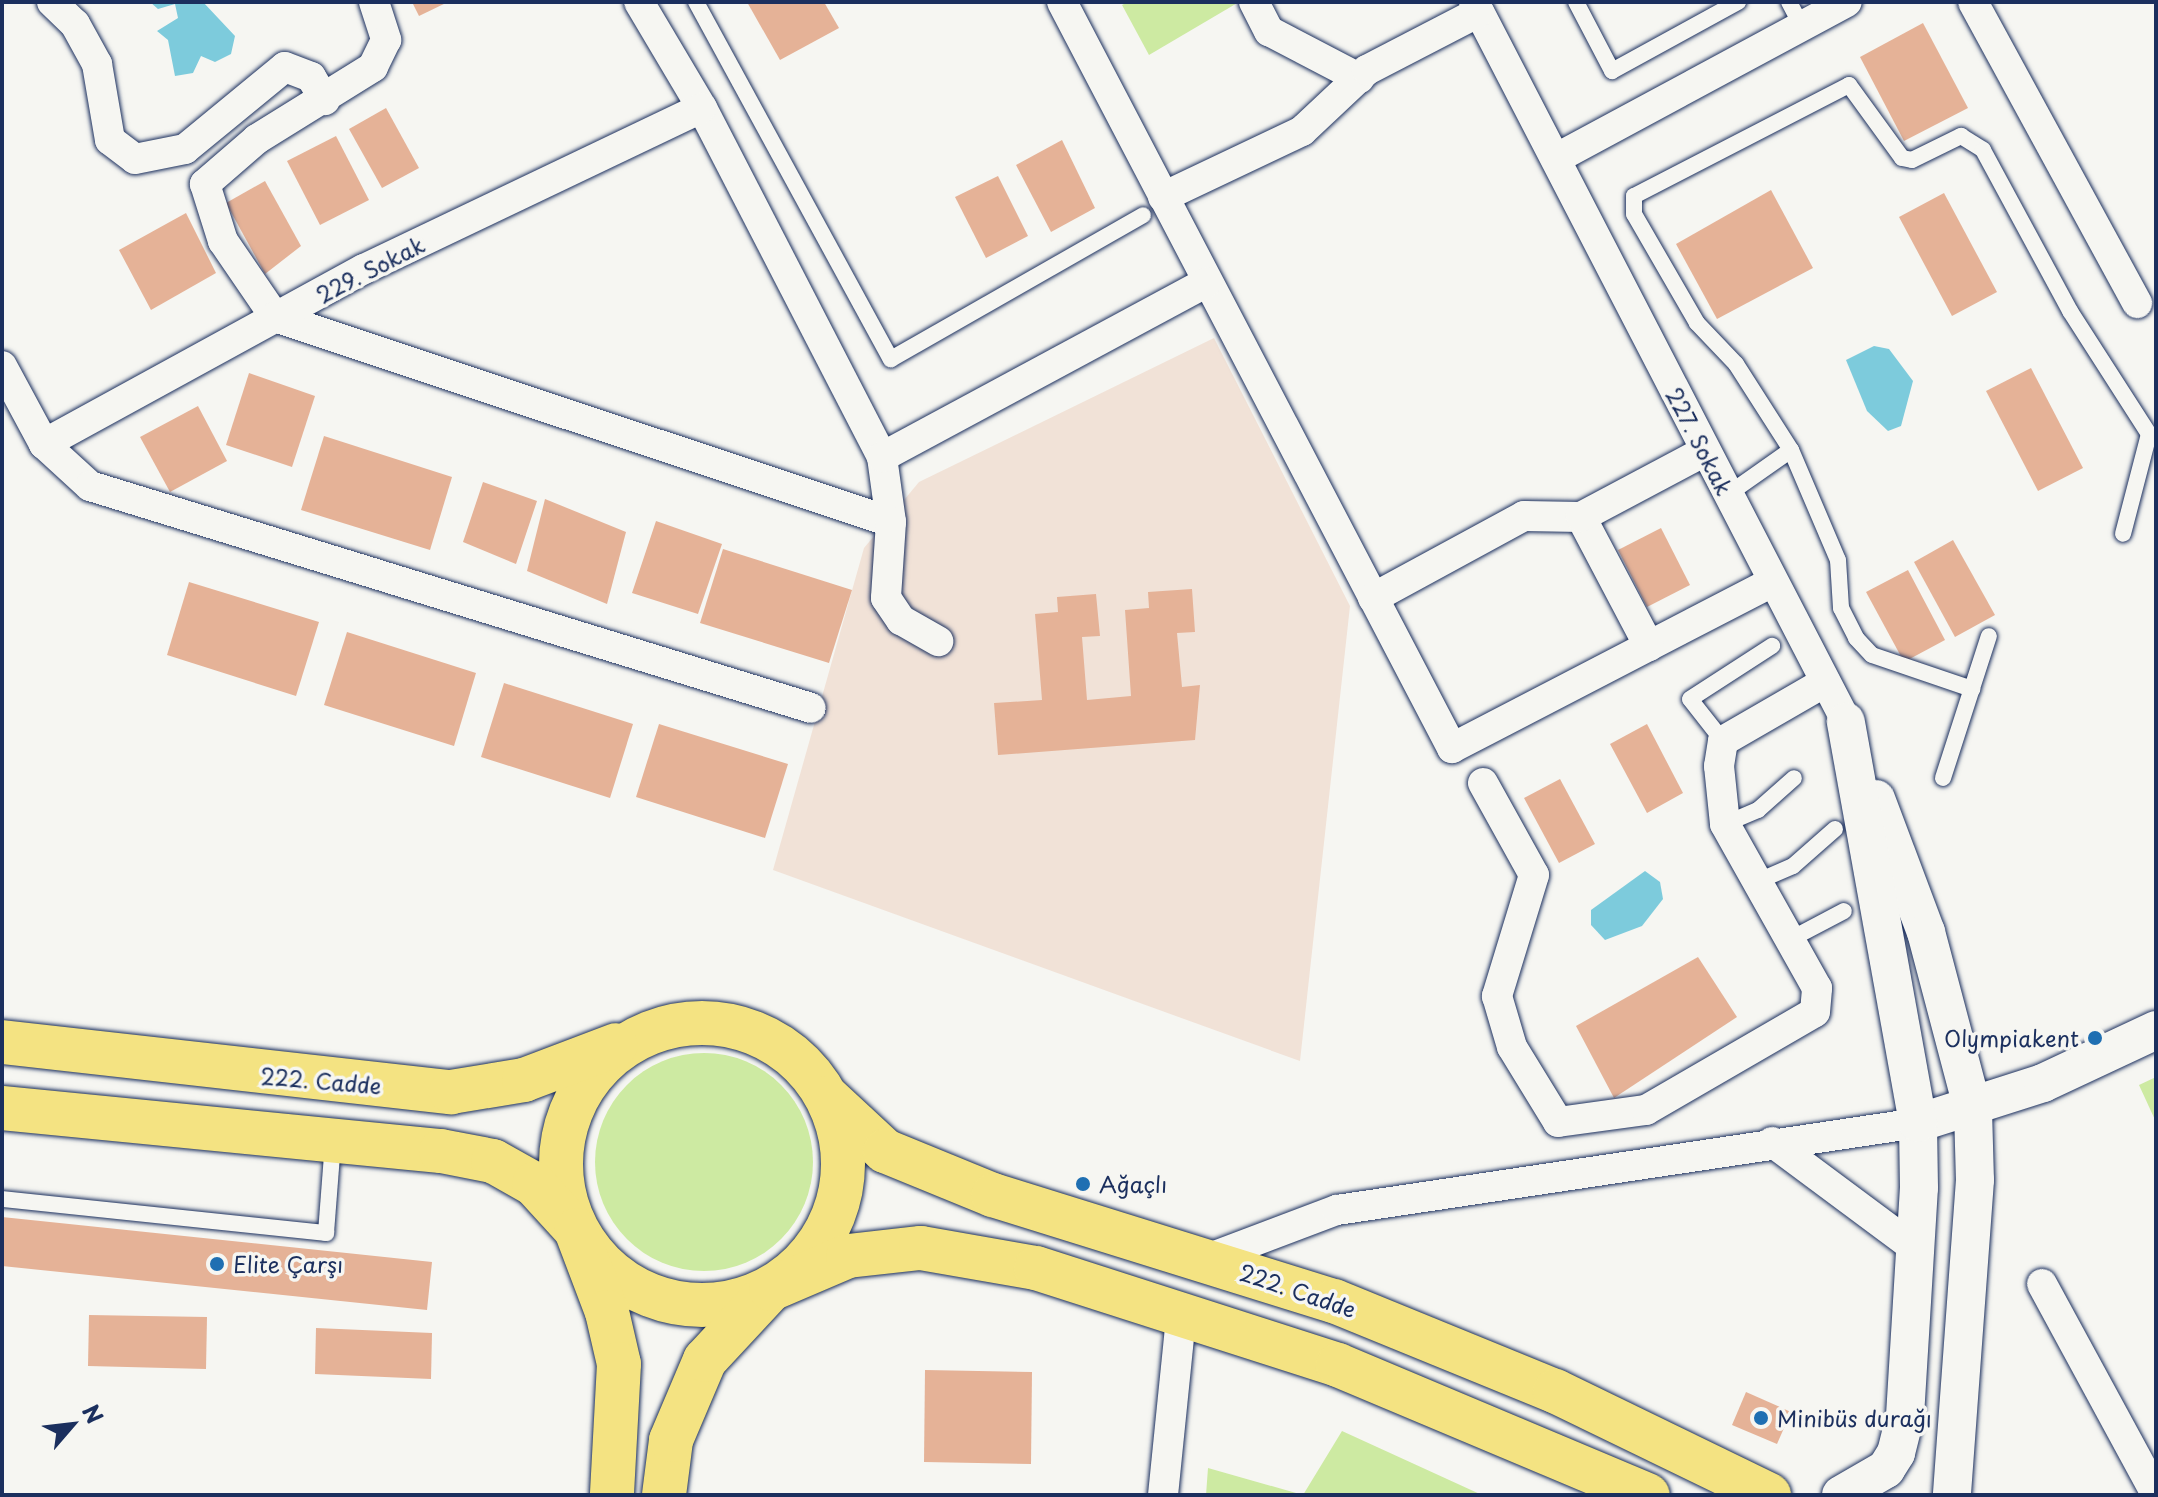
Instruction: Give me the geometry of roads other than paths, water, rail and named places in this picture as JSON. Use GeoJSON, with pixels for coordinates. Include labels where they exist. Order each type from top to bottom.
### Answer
{"type":"FeatureCollection","features":[{"type":"Feature","properties":{"kind":"main road"},"geometry":{"type":"LineString","coordinates":[[612,1495],[619,1364],[562,1188],[561,1144],[574,1102],[598,1066],[633,1039],[691,1023],[721,1023],[764,1036],[801,1062],[828,1098],[842,1140],[843,1184],[822,1238],[705,1360],[671,1440],[664,1495]]}},
{"type":"Feature","properties":{"kind":"main road","name":"222. Cadde"},"geometry":{"type":"LineString","coordinates":[[2,1042],[451,1092],[524,1080],[633,1039]]}},
{"type":"Feature","properties":{"kind":"main road","name":"222. Cadde"},"geometry":{"type":"LineString","coordinates":[[828,1098],[885,1151],[993,1195],[1207,1259],[1334,1301],[1555,1391],[1769,1495]]}},
{"type":"Feature","properties":{"kind":"main road"},"geometry":{"type":"LineString","coordinates":[[2,1108],[333,1141],[493,1161],[534,1184],[576,1230],[603,1266],[640,1292],[683,1305],[728,1304],[848,1256],[921,1248],[1036,1268],[1181,1319],[1338,1365],[1648,1495]]}},
{"type":"Feature","properties":{"kind":"street"},"geometry":{"type":"LineString","coordinates":[[52,2],[75,24],[97,64],[110,140],[135,159],[185,149],[285,67],[311,77],[325,100]]}},
{"type":"Feature","properties":{"kind":"street"},"geometry":{"type":"LineString","coordinates":[[374,2],[386,40],[373,67],[325,100],[257,139],[205,184],[223,241],[275,317],[891,522]]}},
{"type":"Feature","properties":{"kind":"street"},"geometry":{"type":"LineString","coordinates":[[639,2],[702,108],[882,457],[891,522],[886,598],[901,620],[938,641]]}},
{"type":"Feature","properties":{"kind":"street"},"geometry":{"type":"LineString","coordinates":[[1062,2],[1153,206],[1207,282],[1452,748],[1772,582]]}},
{"type":"Feature","properties":{"kind":"street"},"geometry":{"type":"LineString","coordinates":[[1254,2],[1269,31],[1359,78]]}},
{"type":"Feature","properties":{"kind":"street"},"geometry":{"type":"LineString","coordinates":[[1557,158],[1795,14],[1847,2]]}},
{"type":"Feature","properties":{"kind":"street"},"geometry":{"type":"LineString","coordinates":[[1973,2],[2137,303]]}},
{"type":"Feature","properties":{"kind":"street"},"geometry":{"type":"LineString","coordinates":[[1153,206],[1302,131],[1359,78],[1476,7]]}},
{"type":"Feature","properties":{"kind":"street","name":"227. Sokak"},"geometry":{"type":"LineString","coordinates":[[1476,7],[1557,158],[1727,495],[1846,721]]}},
{"type":"Feature","properties":{"kind":"street","name":"229. Sokak"},"geometry":{"type":"LineString","coordinates":[[44,444],[275,317],[702,108]]}},
{"type":"Feature","properties":{"kind":"street"},"geometry":{"type":"LineString","coordinates":[[882,457],[1207,282]]}},
{"type":"Feature","properties":{"kind":"street"},"geometry":{"type":"LineString","coordinates":[[2,366],[44,444],[90,486],[811,708]]}},
{"type":"Feature","properties":{"kind":"street"},"geometry":{"type":"LineString","coordinates":[[1373,598],[1524,516],[1581,517],[1705,451]]}},
{"type":"Feature","properties":{"kind":"street"},"geometry":{"type":"LineString","coordinates":[[1581,517],[1649,646]]}},
{"type":"Feature","properties":{"kind":"street"},"geometry":{"type":"LineString","coordinates":[[1483,783],[1534,875],[1497,1014],[1558,1122],[1646,1110],[1812,1017],[1817,988],[1725,824],[1723,741],[1825,682]]}},
{"type":"Feature","properties":{"kind":"street"},"geometry":{"type":"LineString","coordinates":[[1846,721],[1926,932],[1973,1110],[1975,1180],[1952,1495]]}},
{"type":"Feature","properties":{"kind":"street"},"geometry":{"type":"LineString","coordinates":[[1841,1495],[1886,1469],[1896,1453],[1916,1249],[1918,1123],[1846,721]]}},
{"type":"Feature","properties":{"kind":"street"},"geometry":{"type":"LineString","coordinates":[[1207,1259],[1337,1210],[1772,1142],[1918,1123],[1973,1110],[2156,1030]]}},
{"type":"Feature","properties":{"kind":"street"},"geometry":{"type":"LineString","coordinates":[[1772,1142],[1916,1249]]}},
{"type":"Feature","properties":{"kind":"street"},"geometry":{"type":"LineString","coordinates":[[2042,1284],[2156,1494]]}},
{"type":"Feature","properties":{"kind":"street"},"geometry":{"type":"LineString","coordinates":[[1163,1495],[1181,1319]]}},
{"type":"Feature","properties":{"kind":"lane"},"geometry":{"type":"LineString","coordinates":[[696,2],[891,359],[1153,206]]}},
{"type":"Feature","properties":{"kind":"lane"},"geometry":{"type":"LineString","coordinates":[[1576,2],[1612,71],[1738,2]]}},
{"type":"Feature","properties":{"kind":"lane"},"geometry":{"type":"LineString","coordinates":[[1972,689],[1872,655],[1856,638],[1841,608],[1838,560],[1791,450],[1736,364],[1697,323],[1633,203],[1643,189],[1849,85],[1902,158],[1912,160],[1961,136],[1983,150],[2070,311],[2152,433],[2123,534]]}},
{"type":"Feature","properties":{"kind":"lane"},"geometry":{"type":"LineString","coordinates":[[1727,495],[1791,450]]}},
{"type":"Feature","properties":{"kind":"lane"},"geometry":{"type":"LineString","coordinates":[[1943,778],[1989,636]]}},
{"type":"Feature","properties":{"kind":"lane"},"geometry":{"type":"LineString","coordinates":[[1723,741],[1690,699],[1772,646]]}},
{"type":"Feature","properties":{"kind":"lane"},"geometry":{"type":"LineString","coordinates":[[1725,824],[1758,810],[1794,778]]}},
{"type":"Feature","properties":{"kind":"lane"},"geometry":{"type":"LineString","coordinates":[[1756,882],[1793,866],[1835,829]]}},
{"type":"Feature","properties":{"kind":"lane"},"geometry":{"type":"LineString","coordinates":[[1789,940],[1844,911]]}},
{"type":"Feature","properties":{"kind":"lane"},"geometry":{"type":"LineString","coordinates":[[2,1199],[326,1233],[333,1141]]}},
{"type":"Feature","properties":{"kind":"water"},"geometry":{"type":"Polygon","coordinates":[[[150,2],[203,2],[235,36],[231,54],[215,62],[201,56],[193,73],[175,76],[168,40],[157,31],[178,18],[175,4],[158,9],[150,2]]]}},
{"type":"Feature","properties":{"kind":"water"},"geometry":{"type":"Polygon","coordinates":[[[1874,346],[1889,349],[1913,381],[1901,426],[1888,431],[1867,411],[1846,360],[1874,346]]]}},
{"type":"Feature","properties":{"kind":"water"},"geometry":{"type":"Polygon","coordinates":[[[1645,871],[1660,882],[1663,899],[1642,926],[1605,940],[1591,925],[1591,910],[1645,871]]]}},
{"type":"Feature","properties":{"kind":"place","name":"Olympiakent"},"geometry":{"type":"Point","coordinates":[2095,1038]}},
{"type":"Feature","properties":{"kind":"place","name":"Ağaçlı"},"geometry":{"type":"Point","coordinates":[1083,1184]}},
{"type":"Feature","properties":{"kind":"place","name":"Elite Çarşı"},"geometry":{"type":"Point","coordinates":[217,1264]}},
{"type":"Feature","properties":{"kind":"place","name":"Minibüs durağı"},"geometry":{"type":"Point","coordinates":[1761,1418]}}]}
